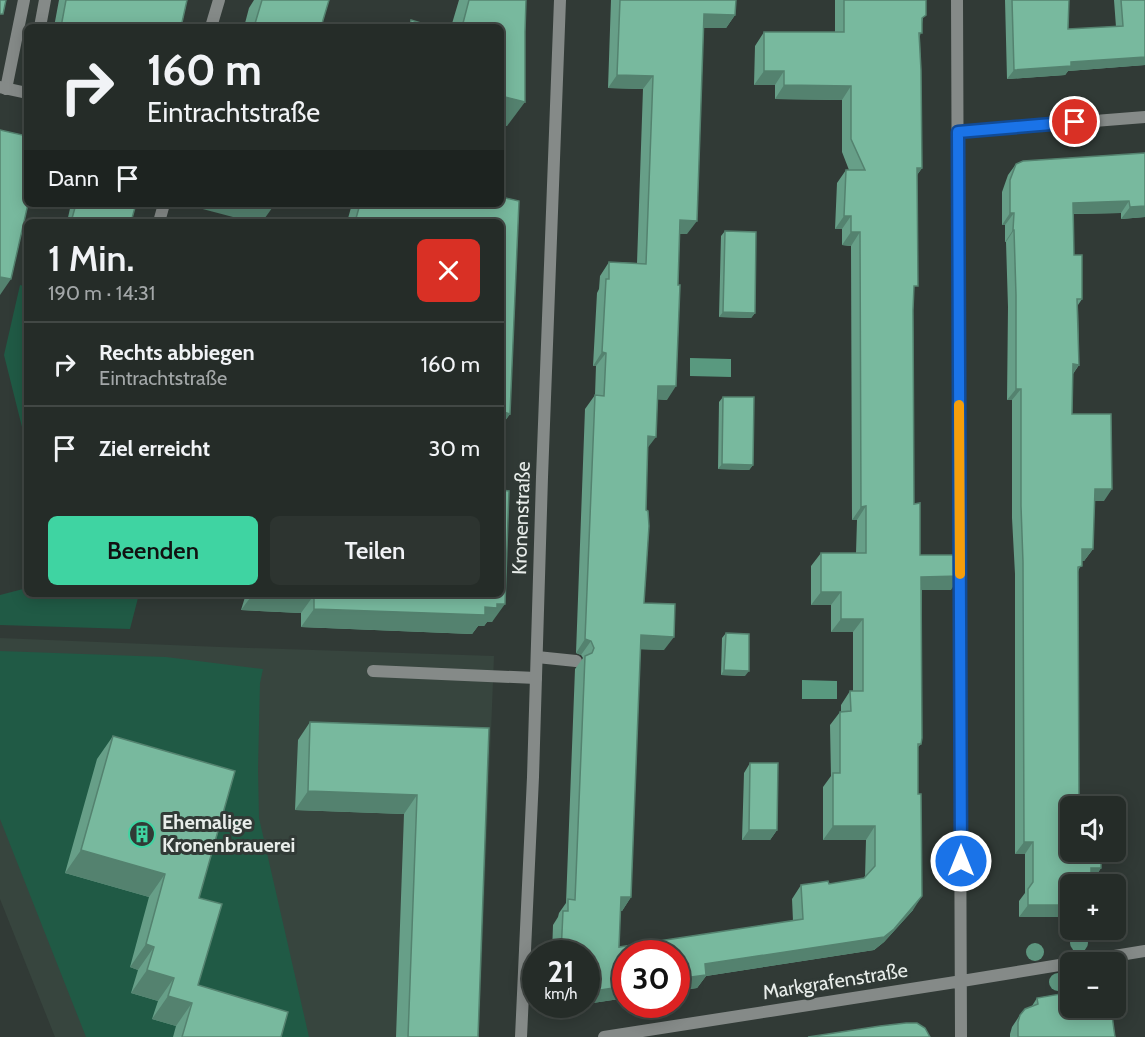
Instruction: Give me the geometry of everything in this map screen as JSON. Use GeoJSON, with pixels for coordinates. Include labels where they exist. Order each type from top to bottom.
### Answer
{"type":"FeatureCollection","features":[{"type":"Feature","properties":{"kind":"street"},"geometry":{"type":"LineString","coordinates":[[24,0],[3,88],[24,92]]}},
{"type":"Feature","properties":{"kind":"street"},"geometry":{"type":"LineString","coordinates":[[41,24],[45,0]]}},
{"type":"Feature","properties":{"kind":"street"},"geometry":{"type":"LineString","coordinates":[[212,24],[219,0]]}},
{"type":"Feature","properties":{"kind":"street","name":"Kronenstraße"},"geometry":{"type":"LineString","coordinates":[[521,1037],[533,777],[545,368],[560,0]]}},
{"type":"Feature","properties":{"kind":"street"},"geometry":{"type":"LineString","coordinates":[[957,0],[962,1037]]}},
{"type":"Feature","properties":{"kind":"street"},"geometry":{"type":"LineString","coordinates":[[958,132],[1145,117]]}},
{"type":"Feature","properties":{"kind":"street"},"geometry":{"type":"LineString","coordinates":[[537,657],[576,661]]}},
{"type":"Feature","properties":{"kind":"street"},"geometry":{"type":"LineString","coordinates":[[374,671],[536,678]]}},
{"type":"Feature","properties":{"kind":"street","name":"Markgrafenstraße"},"geometry":{"type":"LineString","coordinates":[[604,1037],[1145,951]]}},
{"type":"Feature","properties":{"kind":"shaded area"},"geometry":{"type":"Polygon","coordinates":[[[20,285],[24,286],[24,435],[4,355],[20,285]]]}},
{"type":"Feature","properties":{"kind":"shaded area"},"geometry":{"type":"Polygon","coordinates":[[[690,358],[731,359],[731,377],[690,376],[690,358]]]}},
{"type":"Feature","properties":{"kind":"shaded area"},"geometry":{"type":"Polygon","coordinates":[[[24,589],[24,597],[138,597],[130,629],[0,625],[0,595],[24,589]]]}},
{"type":"Feature","properties":{"kind":"shaded area"},"geometry":{"type":"Polygon","coordinates":[[[0,638],[494,656],[479,1037],[55,1037],[0,899],[0,638]]]}},
{"type":"Feature","properties":{"kind":"shaded area","name":"Ehemalige Kronenbrauerei"},"geometry":{"type":"Polygon","coordinates":[[[0,651],[166,657],[263,669],[260,683],[259,818],[309,1037],[86,1037],[0,819],[0,651]]]}},
{"type":"Feature","properties":{"kind":"shaded area"},"geometry":{"type":"Polygon","coordinates":[[[802,680],[837,681],[837,699],[802,699],[802,680]]]}},
{"type":"Feature","properties":{"kind":"building"},"geometry":{"type":"Polygon","coordinates":[[[0,0],[6,0],[3,14],[0,14],[0,0]]]}},
{"type":"Feature","properties":{"kind":"building"},"geometry":{"type":"Polygon","coordinates":[[[66,0],[187,0],[182,24],[62,24],[66,0]]]}},
{"type":"Feature","properties":{"kind":"building"},"geometry":{"type":"Polygon","coordinates":[[[262,0],[329,0],[322,24],[255,24],[262,0]]]}},
{"type":"Feature","properties":{"kind":"building"},"geometry":{"type":"Polygon","coordinates":[[[469,0],[526,0],[525,102],[504,97],[504,24],[463,24],[469,0]]]}},
{"type":"Feature","properties":{"kind":"building"},"geometry":{"type":"Polygon","coordinates":[[[620,0],[736,0],[735,15],[704,14],[697,221],[680,220],[676,386],[658,386],[656,437],[648,436],[646,510],[649,526],[644,603],[675,604],[674,637],[641,635],[631,897],[621,897],[619,940],[612,940],[612,988],[600,990],[600,940],[562,940],[563,911],[568,911],[568,899],[575,900],[585,656],[592,653],[594,648],[591,641],[585,639],[595,395],[604,396],[606,353],[602,352],[606,279],[609,279],[609,262],[646,264],[653,76],[617,75],[620,0]]]}},
{"type":"Feature","properties":{"kind":"building"},"geometry":{"type":"Polygon","coordinates":[[[844,0],[926,0],[926,15],[922,18],[922,33],[919,33],[922,168],[917,168],[918,286],[914,286],[913,310],[914,504],[920,503],[920,555],[960,555],[960,576],[921,577],[922,738],[921,744],[918,744],[918,794],[921,794],[922,896],[894,929],[884,937],[705,964],[706,975],[690,977],[690,940],[665,940],[803,919],[801,885],[828,881],[829,884],[864,878],[875,866],[875,826],[833,826],[833,773],[840,773],[840,712],[851,711],[850,691],[863,691],[863,619],[841,619],[841,592],[821,592],[821,553],[866,553],[866,506],[861,507],[860,232],[851,232],[851,216],[844,216],[846,170],[865,170],[851,139],[851,86],[784,85],[784,71],[764,71],[764,32],[844,32],[844,0]]]}},
{"type":"Feature","properties":{"kind":"building"},"geometry":{"type":"Polygon","coordinates":[[[1012,0],[1069,0],[1068,29],[1123,26],[1121,0],[1145,0],[1145,57],[1071,62],[1071,66],[1014,70],[1012,0]]]}},
{"type":"Feature","properties":{"kind":"building"},"geometry":{"type":"Polygon","coordinates":[[[411,20],[424,24],[410,24],[411,20]]]}},
{"type":"Feature","properties":{"kind":"building"},"geometry":{"type":"Polygon","coordinates":[[[0,130],[24,135],[24,207],[27,207],[11,279],[0,277],[0,130]]]}},
{"type":"Feature","properties":{"kind":"building"},"geometry":{"type":"Polygon","coordinates":[[[1145,153],[1145,206],[1130,207],[1129,201],[1073,203],[1074,255],[1082,255],[1082,299],[1077,299],[1079,365],[1073,364],[1072,414],[1111,414],[1112,489],[1095,489],[1093,549],[1082,549],[1082,566],[1078,567],[1079,796],[1060,796],[1060,862],[1101,862],[1101,868],[1091,868],[1091,874],[1060,874],[1060,905],[1028,905],[1028,889],[1033,882],[1033,842],[1024,842],[1021,389],[1016,389],[1014,213],[1010,213],[1010,180],[1016,164],[1023,161],[1145,153]]]}},
{"type":"Feature","properties":{"kind":"building"},"geometry":{"type":"Polygon","coordinates":[[[504,198],[519,201],[510,414],[504,412],[504,219],[356,219],[359,207],[504,207],[504,198]]]}},
{"type":"Feature","properties":{"kind":"building"},"geometry":{"type":"Polygon","coordinates":[[[75,207],[135,207],[132,219],[72,219],[75,207]]]}},
{"type":"Feature","properties":{"kind":"building"},"geometry":{"type":"Polygon","coordinates":[[[725,231],[756,232],[755,313],[723,312],[725,231]]]}},
{"type":"Feature","properties":{"kind":"building"},"geometry":{"type":"Polygon","coordinates":[[[723,397],[754,397],[753,465],[722,464],[723,397]]]}},
{"type":"Feature","properties":{"kind":"building"},"geometry":{"type":"Polygon","coordinates":[[[504,490],[509,491],[505,604],[497,604],[497,608],[485,607],[485,615],[314,609],[314,597],[504,597],[504,490]]]}},
{"type":"Feature","properties":{"kind":"building"},"geometry":{"type":"Polygon","coordinates":[[[726,633],[749,634],[749,671],[724,670],[726,633]]]}},
{"type":"Feature","properties":{"kind":"building"},"geometry":{"type":"Polygon","coordinates":[[[310,722],[489,728],[478,1037],[408,1037],[417,795],[308,791],[310,722]]]}},
{"type":"Feature","properties":{"kind":"building"},"geometry":{"type":"Polygon","coordinates":[[[113,736],[235,771],[199,898],[222,904],[198,985],[288,1012],[281,1037],[182,1037],[192,1003],[168,996],[174,978],[147,970],[154,947],[146,944],[165,874],[81,850],[113,736]]]}},
{"type":"Feature","properties":{"kind":"building"},"geometry":{"type":"Polygon","coordinates":[[[750,763],[778,763],[777,830],[749,830],[750,763]]]}},
{"type":"Feature","properties":{"kind":"building"},"geometry":{"type":"Polygon","coordinates":[[[1060,994],[1060,1018],[1112,1018],[1115,1037],[1018,1037],[1020,1015],[1025,1009],[1038,1004],[1037,998],[1060,994]]]}},
{"type":"Feature","properties":{"kind":"building"},"geometry":{"type":"Polygon","coordinates":[[[917,1023],[925,1028],[930,1037],[808,1037],[880,1026],[917,1023]]]}},
{"type":"Feature","properties":{"kind":"slow traffic"},"geometry":{"type":"LineString","coordinates":[[959,405],[960,574]]}},
{"type":"Feature","properties":{"kind":"place","name":"Ehemalige Kronenbrauerei"},"geometry":{"type":"Point","coordinates":[142,834]}},
{"type":"Feature","properties":{"kind":"route"},"geometry":{"type":"LineString","coordinates":[[961,861],[958,132],[1075,122]]}}]}
